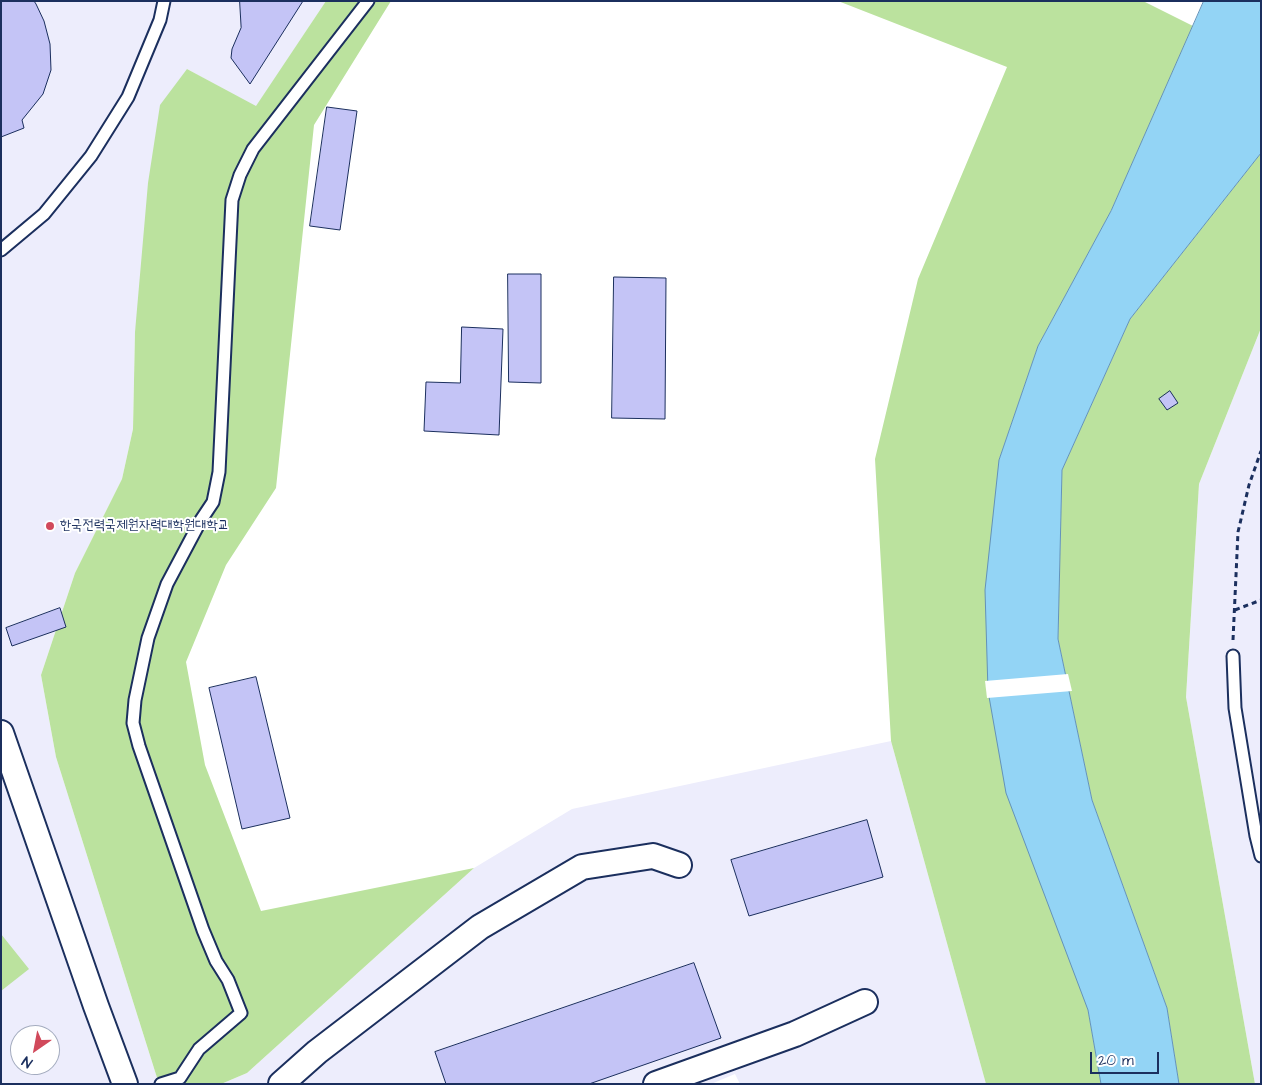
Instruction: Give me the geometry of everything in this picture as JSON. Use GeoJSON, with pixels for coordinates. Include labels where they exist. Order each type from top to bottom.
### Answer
{"type":"FeatureCollection","features":[{"type":"Feature","properties":{"kind":"street"},"geometry":{"type":"LineString","coordinates":[[1,733],[125,1084]]}},
{"type":"Feature","properties":{"kind":"street"},"geometry":{"type":"LineString","coordinates":[[281,1084],[317,1052],[480,927],[582,868],[653,856],[680,866]]}},
{"type":"Feature","properties":{"kind":"street"},"geometry":{"type":"LineString","coordinates":[[656,1084],[795,1034],[865,1002]]}},
{"type":"Feature","properties":{"kind":"lane"},"geometry":{"type":"LineString","coordinates":[[1,250],[44,214],[91,156],[128,98],[160,20],[164,1]]}},
{"type":"Feature","properties":{"kind":"lane"},"geometry":{"type":"LineString","coordinates":[[161,1084],[180,1078],[199,1050],[241,1013],[228,980],[216,961],[203,930],[142,755],[133,723],[135,700],[148,638],[167,584],[201,520],[213,502],[219,472],[232,200],[240,175],[253,149],[368,1]]}},
{"type":"Feature","properties":{"kind":"lane"},"geometry":{"type":"LineString","coordinates":[[1233,656],[1236,708],[1256,836],[1261,856]]}},
{"type":"Feature","properties":{"kind":"path"},"geometry":{"type":"LineString","coordinates":[[1233,656],[1238,532],[1249,485],[1261,451]]}},
{"type":"Feature","properties":{"kind":"path"},"geometry":{"type":"LineString","coordinates":[[1235,610],[1261,600]]}},
{"type":"Feature","properties":{"kind":"shaded area","name":"한국전력국제원자력대학원대학교"},"geometry":{"type":"Polygon","coordinates":[[[1,1],[326,1],[256,107],[187,69],[135,332],[133,429],[122,479],[75,573],[41,675],[56,757],[159,1084],[1,1084],[1,1]]]}},
{"type":"Feature","properties":{"kind":"shaded area"},"geometry":{"type":"Polygon","coordinates":[[[1261,328],[1261,1084],[1255,1084],[1186,697],[1199,484],[1261,328]]]}},
{"type":"Feature","properties":{"kind":"shaded area"},"geometry":{"type":"Polygon","coordinates":[[[891,741],[986,1084],[740,1084],[735,1074],[711,1084],[221,1084],[247,1073],[474,868],[572,809],[891,741]]]}},
{"type":"Feature","properties":{"kind":"green space"},"geometry":{"type":"Polygon","coordinates":[[[326,1],[391,1],[314,125],[276,488],[226,565],[186,662],[205,765],[261,911],[474,868],[247,1073],[221,1084],[159,1084],[56,757],[41,675],[75,573],[122,479],[133,429],[135,332],[148,183],[160,105],[187,69],[256,106],[326,1]]]}},
{"type":"Feature","properties":{"kind":"green space"},"geometry":{"type":"Polygon","coordinates":[[[838,1],[1143,1],[1193,26],[1111,211],[1038,346],[999,460],[1101,1084],[986,1084],[891,741],[875,459],[918,279],[1007,67],[838,1]]]}},
{"type":"Feature","properties":{"kind":"green space"},"geometry":{"type":"Polygon","coordinates":[[[1261,153],[1261,328],[1199,484],[1186,697],[1255,1084],[1179,1084],[1167,1008],[1092,800],[1058,639],[1062,470],[1130,319],[1261,153]]]}},
{"type":"Feature","properties":{"kind":"green space"},"geometry":{"type":"Polygon","coordinates":[[[1,934],[29,969],[1,991],[1,934]]]}},
{"type":"Feature","properties":{"kind":"water"},"geometry":{"type":"Polygon","coordinates":[[[1204,1],[1261,1],[1261,153],[1130,319],[1062,470],[1058,639],[1092,800],[1167,1008],[1179,1084],[1101,1084],[1088,1010],[1006,793],[988,691],[985,590],[999,460],[1038,346],[1111,211],[1204,1]]]}},
{"type":"Feature","properties":{"kind":"pier"},"geometry":{"type":"Polygon","coordinates":[[[1068,674],[1072,691],[987,698],[985,681],[1068,674]]]}},
{"type":"Feature","properties":{"kind":"building"},"geometry":{"type":"Polygon","coordinates":[[[1,1],[34,1],[44,21],[50,44],[51,70],[43,94],[22,120],[24,128],[1,137],[1,1]]]}},
{"type":"Feature","properties":{"kind":"building"},"geometry":{"type":"Polygon","coordinates":[[[240,1],[303,1],[250,84],[231,58],[232,49],[241,28],[240,1]]]}},
{"type":"Feature","properties":{"kind":"building"},"geometry":{"type":"Polygon","coordinates":[[[327,107],[357,111],[340,230],[310,226],[327,107]]]}},
{"type":"Feature","properties":{"kind":"building"},"geometry":{"type":"Polygon","coordinates":[[[508,274],[541,274],[541,383],[509,382],[508,274]]]}},
{"type":"Feature","properties":{"kind":"building"},"geometry":{"type":"Polygon","coordinates":[[[614,277],[666,278],[665,419],[612,418],[614,277]]]}},
{"type":"Feature","properties":{"kind":"building"},"geometry":{"type":"Polygon","coordinates":[[[462,327],[503,329],[499,435],[424,431],[426,382],[460,383],[462,327]]]}},
{"type":"Feature","properties":{"kind":"building"},"geometry":{"type":"Polygon","coordinates":[[[1170,391],[1178,403],[1167,410],[1159,399],[1170,391]]]}},
{"type":"Feature","properties":{"kind":"building"},"geometry":{"type":"Polygon","coordinates":[[[60,608],[66,627],[12,646],[6,628],[60,608]]]}},
{"type":"Feature","properties":{"kind":"building"},"geometry":{"type":"Polygon","coordinates":[[[256,677],[290,818],[242,829],[209,688],[256,677]]]}},
{"type":"Feature","properties":{"kind":"building"},"geometry":{"type":"Polygon","coordinates":[[[867,820],[883,877],[749,916],[731,860],[867,820]]]}},
{"type":"Feature","properties":{"kind":"building"},"geometry":{"type":"Polygon","coordinates":[[[694,963],[721,1038],[589,1084],[446,1084],[435,1052],[694,963]]]}},
{"type":"Feature","properties":{"kind":"place","name":"한국전력국제원자력대학원대학교"},"geometry":{"type":"Point","coordinates":[50,526]}}]}
